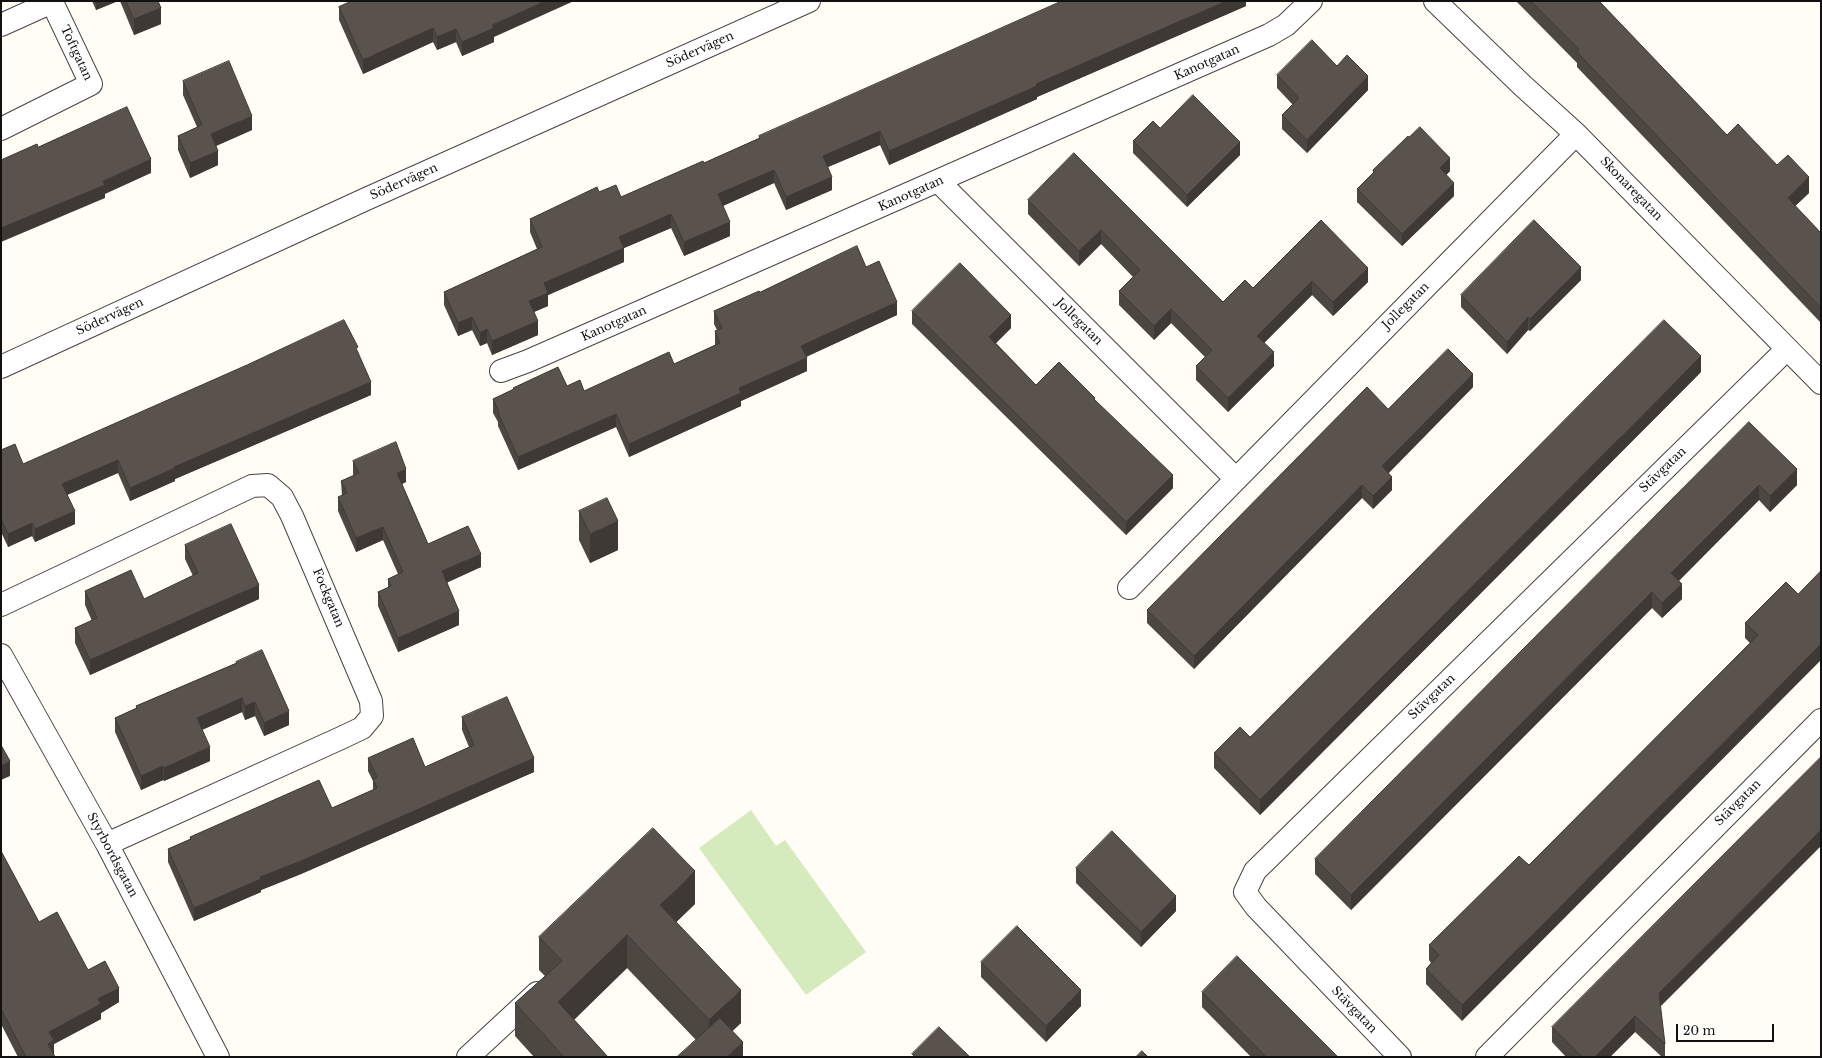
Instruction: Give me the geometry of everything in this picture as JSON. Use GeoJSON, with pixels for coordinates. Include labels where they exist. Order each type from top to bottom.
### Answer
{"type":"FeatureCollection","features":[{"type":"Feature","properties":{"kind":"street","name":"Södervägen"},"geometry":{"type":"LineString","coordinates":[[1,367],[364,200],[809,1]]}},
{"type":"Feature","properties":{"kind":"street","name":"Kanotgatan"},"geometry":{"type":"LineString","coordinates":[[501,371],[528,361],[939,182],[1269,35],[1286,25],[1311,1]]}},
{"type":"Feature","properties":{"kind":"street","name":"Skonaregatan"},"geometry":{"type":"LineString","coordinates":[[1435,1],[1522,86],[1576,134],[1821,383]]}},
{"type":"Feature","properties":{"kind":"street","name":"Toftgatan"},"geometry":{"type":"LineString","coordinates":[[1,25],[52,2],[91,84],[1,129]]}},
{"type":"Feature","properties":{"kind":"street","name":"Jollegatan"},"geometry":{"type":"LineString","coordinates":[[1130,588],[1576,134]]}},
{"type":"Feature","properties":{"kind":"street","name":"Jollegatan"},"geometry":{"type":"LineString","coordinates":[[939,182],[1236,479]]}},
{"type":"Feature","properties":{"kind":"street","name":"Stävgatan"},"geometry":{"type":"LineString","coordinates":[[1400,1057],[1256,907],[1245,892],[1255,871],[1787,349]]}},
{"type":"Feature","properties":{"kind":"street","name":"Fockgatan"},"geometry":{"type":"LineString","coordinates":[[1,604],[252,486],[268,485],[282,497],[292,516],[371,701],[372,716],[362,728],[107,844]]}},
{"type":"Feature","properties":{"kind":"street","name":"Styrbordsgatan"},"geometry":{"type":"LineString","coordinates":[[1,655],[107,844],[218,1057]]}},
{"type":"Feature","properties":{"kind":"street","name":"Stävgatan"},"geometry":{"type":"LineString","coordinates":[[1487,1057],[1821,720]]}},
{"type":"Feature","properties":{"kind":"street"},"geometry":{"type":"LineString","coordinates":[[468,1057],[537,993]]}},
{"type":"Feature","properties":{"kind":"green space"},"geometry":{"type":"Polygon","coordinates":[[[751,810],[776,846],[785,840],[866,952],[806,995],[699,848],[751,810]]]}},
{"type":"Feature","properties":{"kind":"building"},"geometry":{"type":"Polygon","coordinates":[[[126,1],[158,1],[161,8],[134,19],[126,1]]]}},
{"type":"Feature","properties":{"kind":"building"},"geometry":{"type":"Polygon","coordinates":[[[352,1],[545,1],[492,25],[494,28],[462,42],[456,29],[437,37],[433,28],[363,60],[339,7],[352,1]]]}},
{"type":"Feature","properties":{"kind":"building"},"geometry":{"type":"Polygon","coordinates":[[[1062,1],[1226,1],[1036,84],[1037,86],[889,151],[880,131],[823,156],[832,177],[786,197],[774,170],[718,194],[730,222],[684,242],[671,214],[619,237],[624,248],[544,283],[548,293],[529,301],[538,321],[492,341],[487,329],[480,333],[472,317],[458,323],[444,292],[542,247],[530,219],[597,187],[599,192],[616,185],[621,197],[703,161],[704,163],[760,138],[759,136],[1062,1]]]}},
{"type":"Feature","properties":{"kind":"building"},"geometry":{"type":"Polygon","coordinates":[[[1531,1],[1599,1],[1727,135],[1738,124],[1777,165],[1788,155],[1809,177],[1788,198],[1821,233],[1821,308],[1577,52],[1579,50],[1531,1]]]}},
{"type":"Feature","properties":{"kind":"building"},"geometry":{"type":"Polygon","coordinates":[[[1312,40],[1337,66],[1347,55],[1368,76],[1307,140],[1282,115],[1299,98],[1277,75],[1312,40]]]}},
{"type":"Feature","properties":{"kind":"building"},"geometry":{"type":"Polygon","coordinates":[[[229,61],[252,116],[211,134],[218,151],[190,163],[178,136],[202,125],[183,81],[229,61]]]}},
{"type":"Feature","properties":{"kind":"building"},"geometry":{"type":"Polygon","coordinates":[[[1193,95],[1240,142],[1187,195],[1133,141],[1153,121],[1160,128],[1193,95]]]}},
{"type":"Feature","properties":{"kind":"building"},"geometry":{"type":"Polygon","coordinates":[[[127,107],[151,159],[103,181],[105,185],[1,228],[1,160],[37,144],[38,147],[127,107]]]}},
{"type":"Feature","properties":{"kind":"building"},"geometry":{"type":"Polygon","coordinates":[[[1420,127],[1450,158],[1440,168],[1454,183],[1402,234],[1357,189],[1374,172],[1373,170],[1408,136],[1409,137],[1420,127]]]}},
{"type":"Feature","properties":{"kind":"building"},"geometry":{"type":"Polygon","coordinates":[[[1074,153],[1223,302],[1245,280],[1253,288],[1321,220],[1368,268],[1333,302],[1312,281],[1257,336],[1274,352],[1228,398],[1196,366],[1212,350],[1171,309],[1154,326],[1119,291],[1140,270],[1101,230],[1079,251],[1028,200],[1074,153]]]}},
{"type":"Feature","properties":{"kind":"building"},"geometry":{"type":"Polygon","coordinates":[[[1534,220],[1581,267],[1530,319],[1528,317],[1507,342],[1461,295],[1534,220]]]}},
{"type":"Feature","properties":{"kind":"building"},"geometry":{"type":"Polygon","coordinates":[[[857,246],[866,267],[879,261],[897,302],[801,346],[807,358],[739,388],[741,393],[629,444],[616,414],[518,457],[493,399],[558,367],[567,386],[580,380],[584,391],[669,352],[674,364],[720,343],[715,331],[722,328],[714,311],[759,291],[760,292],[857,246]]]}},
{"type":"Feature","properties":{"kind":"building"},"geometry":{"type":"Polygon","coordinates":[[[960,263],[1011,315],[989,337],[1036,385],[1059,362],[1095,398],[1094,399],[1173,475],[1126,522],[912,311],[960,263]]]}},
{"type":"Feature","properties":{"kind":"building"},"geometry":{"type":"Polygon","coordinates":[[[344,320],[358,347],[356,348],[371,382],[174,467],[175,468],[130,488],[118,460],[62,484],[75,511],[35,529],[32,523],[8,534],[1,519],[1,450],[15,444],[23,464],[247,365],[344,320]]]}},
{"type":"Feature","properties":{"kind":"building"},"geometry":{"type":"Polygon","coordinates":[[[1664,320],[1701,356],[1260,800],[1214,753],[1240,727],[1250,737],[1664,320]]]}},
{"type":"Feature","properties":{"kind":"building"},"geometry":{"type":"Polygon","coordinates":[[[1448,349],[1473,374],[1382,466],[1392,477],[1373,496],[1362,485],[1194,656],[1147,610],[1367,387],[1388,409],[1448,349]]]}},
{"type":"Feature","properties":{"kind":"building"},"geometry":{"type":"Polygon","coordinates":[[[1749,422],[1797,469],[1770,496],[1759,485],[1671,573],[1682,584],[1662,603],[1652,592],[1351,895],[1315,859],[1749,422]]]}},
{"type":"Feature","properties":{"kind":"building"},"geometry":{"type":"Polygon","coordinates":[[[396,442],[406,469],[397,473],[428,544],[468,526],[481,554],[442,571],[459,611],[398,638],[378,592],[391,586],[388,579],[403,572],[383,527],[356,538],[338,497],[347,493],[341,481],[359,473],[353,461],[396,442]]]}},
{"type":"Feature","properties":{"kind":"building"},"geometry":{"type":"Polygon","coordinates":[[[607,498],[618,521],[590,534],[579,511],[607,498]]]}},
{"type":"Feature","properties":{"kind":"building"},"geometry":{"type":"Polygon","coordinates":[[[231,524],[259,585],[90,660],[75,628],[97,618],[85,591],[131,570],[144,599],[198,573],[185,545],[231,524]]]}},
{"type":"Feature","properties":{"kind":"building"},"geometry":{"type":"Polygon","coordinates":[[[1821,571],[1821,644],[1462,1005],[1426,969],[1439,955],[1429,945],[1519,856],[1529,865],[1758,635],[1745,623],[1786,582],[1798,594],[1821,571]]]}},
{"type":"Feature","properties":{"kind":"building"},"geometry":{"type":"Polygon","coordinates":[[[262,650],[289,711],[264,723],[255,702],[245,706],[242,698],[197,718],[210,747],[164,768],[163,766],[141,776],[115,718],[137,708],[136,706],[237,663],[236,662],[262,650]]]}},
{"type":"Feature","properties":{"kind":"building"},"geometry":{"type":"Polygon","coordinates":[[[507,697],[534,758],[301,861],[260,877],[261,879],[194,908],[168,849],[191,839],[190,837],[319,780],[332,808],[377,788],[373,779],[377,777],[368,758],[413,738],[425,767],[474,745],[462,717],[507,697]]]}},
{"type":"Feature","properties":{"kind":"building"},"geometry":{"type":"Polygon","coordinates":[[[1,745],[10,761],[1,766],[1,745]]]}},
{"type":"Feature","properties":{"kind":"building"},"geometry":{"type":"Polygon","coordinates":[[[1821,757],[1821,830],[1659,993],[1665,1044],[1635,1016],[1595,1057],[1582,1057],[1552,1027],[1821,757]]]}},
{"type":"Feature","properties":{"kind":"building"},"geometry":{"type":"Polygon","coordinates":[[[653,828],[695,871],[660,905],[741,990],[709,1020],[627,935],[558,1002],[608,1057],[564,1057],[515,1003],[562,961],[539,937],[653,828]]]}},
{"type":"Feature","properties":{"kind":"building"},"geometry":{"type":"Polygon","coordinates":[[[1112,831],[1176,896],[1141,932],[1076,868],[1112,831]]]}},
{"type":"Feature","properties":{"kind":"building"},"geometry":{"type":"Polygon","coordinates":[[[1,851],[39,922],[57,912],[88,970],[105,961],[119,988],[98,999],[101,1004],[49,1032],[54,1040],[48,1044],[55,1057],[26,1057],[1,1009],[1,851]]]}},
{"type":"Feature","properties":{"kind":"building"},"geometry":{"type":"Polygon","coordinates":[[[1017,926],[1081,990],[1046,1026],[981,962],[1017,926]]]}},
{"type":"Feature","properties":{"kind":"building"},"geometry":{"type":"Polygon","coordinates":[[[1237,956],[1338,1057],[1266,1057],[1202,992],[1237,956]]]}},
{"type":"Feature","properties":{"kind":"building"},"geometry":{"type":"Polygon","coordinates":[[[720,1018],[743,1042],[727,1057],[677,1057],[720,1018]]]}},
{"type":"Feature","properties":{"kind":"building"},"geometry":{"type":"Polygon","coordinates":[[[939,1027],[970,1057],[915,1057],[912,1054],[939,1027]]]}},
{"type":"Feature","properties":{"kind":"building"},"geometry":{"type":"Polygon","coordinates":[[[1142,1051],[1148,1057],[1136,1057],[1142,1051]]]}}]}
